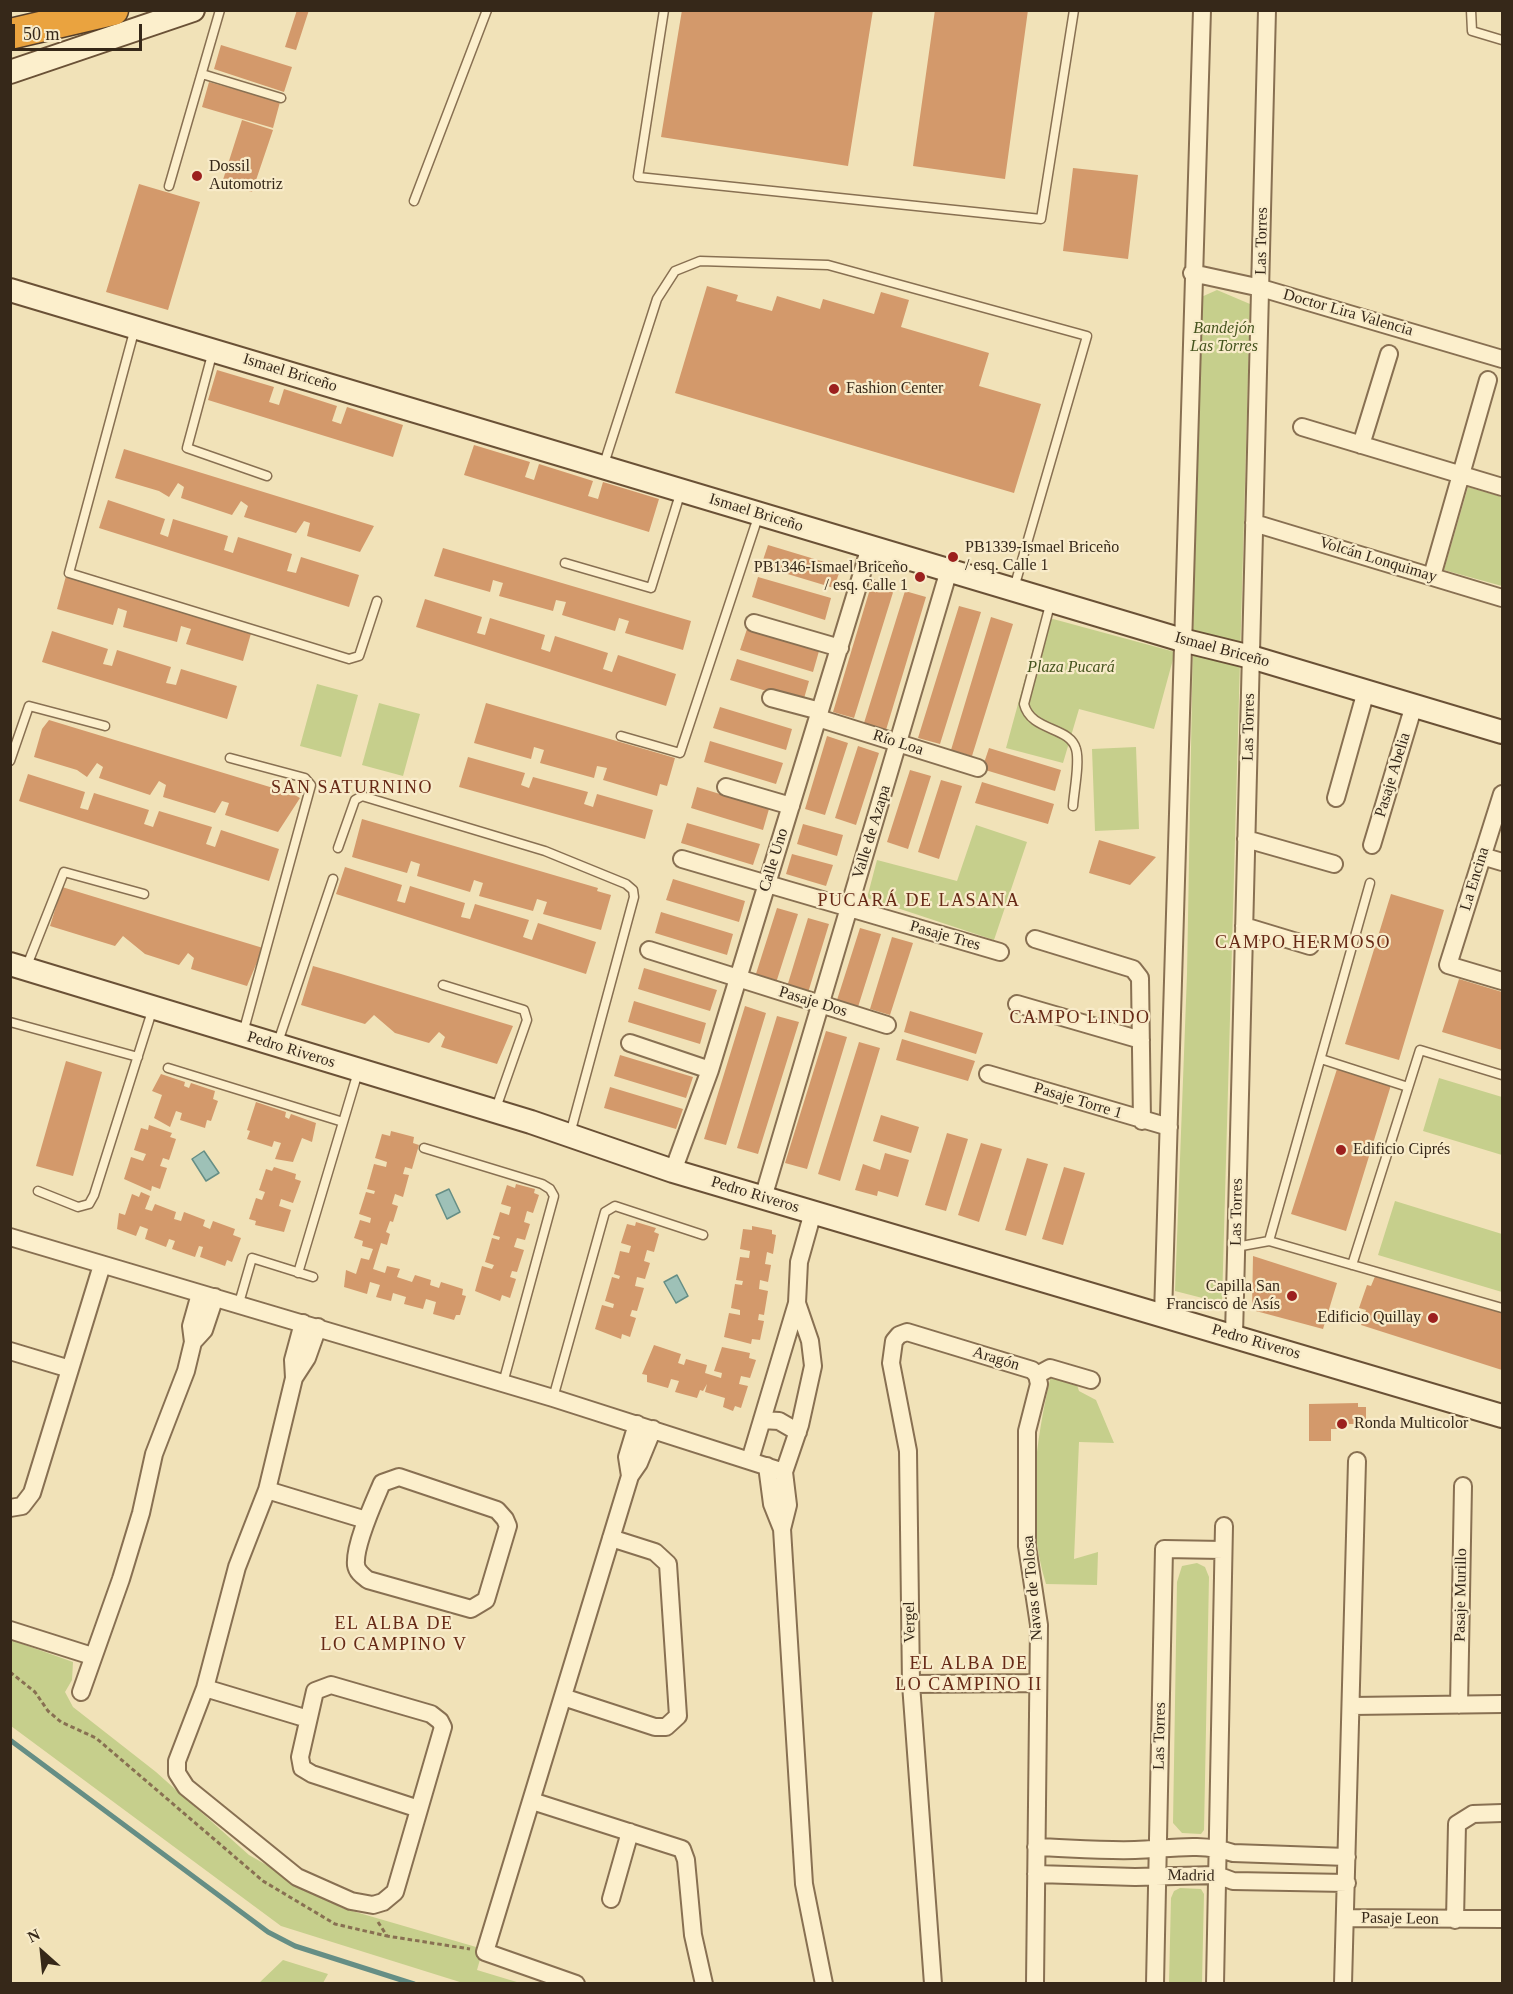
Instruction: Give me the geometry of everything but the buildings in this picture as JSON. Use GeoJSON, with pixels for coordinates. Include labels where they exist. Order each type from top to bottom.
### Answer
{"type":"FeatureCollection","features":[{"type":"Feature","properties":{"kind":"highway"},"geometry":{"type":"LineString","coordinates":[[10,34],[74,10]]}},
{"type":"Feature","properties":{"kind":"highway"},"geometry":{"type":"LineString","coordinates":[[10,34],[113,10]]}},
{"type":"Feature","properties":{"kind":"street"},"geometry":{"type":"LineString","coordinates":[[10,72],[193,10]]}},
{"type":"Feature","properties":{"kind":"street"},"geometry":{"type":"LineString","coordinates":[[1164,1316],[1192,273],[1202,10]]}},
{"type":"Feature","properties":{"kind":"street","name":"Las Torres"},"geometry":{"type":"LineString","coordinates":[[1234,1335],[1267,10]]}},
{"type":"Feature","properties":{"kind":"street","name":"Doctor Lira Valencia"},"geometry":{"type":"LineString","coordinates":[[1192,273],[1261,288],[1503,359]]}},
{"type":"Feature","properties":{"kind":"street","name":"Ismael Briceño"},"geometry":{"type":"LineString","coordinates":[[10,290],[1013,590],[1182,640],[1251,657],[1503,732]]}},
{"type":"Feature","properties":{"kind":"street"},"geometry":{"type":"LineString","coordinates":[[1361,445],[1389,354]]}},
{"type":"Feature","properties":{"kind":"street"},"geometry":{"type":"LineString","coordinates":[[1432,576],[1488,380]]}},
{"type":"Feature","properties":{"kind":"street"},"geometry":{"type":"LineString","coordinates":[[1302,427],[1503,488]]}},
{"type":"Feature","properties":{"kind":"street","name":"Volcán Lonquimay"},"geometry":{"type":"LineString","coordinates":[[1254,523],[1503,598]]}},
{"type":"Feature","properties":{"kind":"street","name":"Calle Uno"},"geometry":{"type":"LineString","coordinates":[[673,1171],[710,1070],[870,547]]}},
{"type":"Feature","properties":{"kind":"street","name":"Valle de Azapa"},"geometry":{"type":"LineString","coordinates":[[763,1197],[949,570]]}},
{"type":"Feature","properties":{"kind":"street"},"geometry":{"type":"LineString","coordinates":[[754,623],[840,648]]}},
{"type":"Feature","properties":{"kind":"street"},"geometry":{"type":"LineString","coordinates":[[1336,798],[1366,691]]}},
{"type":"Feature","properties":{"kind":"street","name":"Río Loa"},"geometry":{"type":"LineString","coordinates":[[771,698],[898,743],[978,768]]}},
{"type":"Feature","properties":{"kind":"street","name":"Pasaje Abelia"},"geometry":{"type":"LineString","coordinates":[[1372,845],[1414,705]]}},
{"type":"Feature","properties":{"kind":"street"},"geometry":{"type":"LineString","coordinates":[[726,787],[791,806]]}},
{"type":"Feature","properties":{"kind":"street","name":"La Encina"},"geometry":{"type":"LineString","coordinates":[[1503,794],[1448,965],[1503,981]]}},
{"type":"Feature","properties":{"kind":"street"},"geometry":{"type":"LineString","coordinates":[[1246,839],[1334,864]]}},
{"type":"Feature","properties":{"kind":"street"},"geometry":{"type":"LineString","coordinates":[[1482,856],[1503,862]]}},
{"type":"Feature","properties":{"kind":"street","name":"Pasaje Tres"},"geometry":{"type":"LineString","coordinates":[[682,859],[1000,952]]}},
{"type":"Feature","properties":{"kind":"street"},"geometry":{"type":"LineString","coordinates":[[1244,926],[1310,946]]}},
{"type":"Feature","properties":{"kind":"street"},"geometry":{"type":"LineString","coordinates":[[1035,939],[1133,969],[1140,978],[1142,1121]]}},
{"type":"Feature","properties":{"kind":"street","name":"Pasaje Dos"},"geometry":{"type":"LineString","coordinates":[[649,950],[887,1025]]}},
{"type":"Feature","properties":{"kind":"street","name":"Pedro Riveros"},"geometry":{"type":"LineString","coordinates":[[18,966],[495,1111],[673,1171],[1503,1416]]}},
{"type":"Feature","properties":{"kind":"street"},"geometry":{"type":"LineString","coordinates":[[1017,1004],[1141,1040]]}},
{"type":"Feature","properties":{"kind":"street"},"geometry":{"type":"LineString","coordinates":[[630,1043],[710,1070]]}},
{"type":"Feature","properties":{"kind":"street","name":"Pasaje Torre 1"},"geometry":{"type":"LineString","coordinates":[[988,1074],[1169,1128]]}},
{"type":"Feature","properties":{"kind":"street"},"geometry":{"type":"LineString","coordinates":[[750,1460],[797,1303],[799,1262],[813,1212]]}},
{"type":"Feature","properties":{"kind":"street"},"geometry":{"type":"LineString","coordinates":[[10,1237],[239,1303],[553,1398],[784,1472]]}},
{"type":"Feature","properties":{"kind":"street"},"geometry":{"type":"LineString","coordinates":[[10,1508],[22,1506],[30,1498],[102,1265]]}},
{"type":"Feature","properties":{"kind":"street"},"geometry":{"type":"LineString","coordinates":[[81,1692],[121,1579],[141,1513],[154,1454],[179,1391],[193,1342],[204,1330],[207,1295]]}},
{"type":"Feature","properties":{"kind":"street"},"geometry":{"type":"LineString","coordinates":[[797,1303],[810,1341],[813,1366],[798,1432],[784,1472],[788,1505],[782,1529],[804,1884],[824,1983]]}},
{"type":"Feature","properties":{"kind":"street"},"geometry":{"type":"LineString","coordinates":[[311,1325],[307,1358],[294,1378],[267,1490],[231,1586],[205,1688],[177,1761],[181,1780],[297,1877],[351,1901],[373,1905],[383,1902],[395,1892],[443,1727],[431,1714],[331,1685],[315,1691],[300,1757],[302,1768],[419,1809]]}},
{"type":"Feature","properties":{"kind":"street","name":"Aragón"},"geometry":{"type":"LineString","coordinates":[[899,1335],[907,1332],[1032,1370],[1037,1375],[1050,1368],[1090,1380]]}},
{"type":"Feature","properties":{"kind":"street","name":"Vergel"},"geometry":{"type":"LineString","coordinates":[[899,1335],[894,1341],[891,1363],[908,1451],[911,1684],[933,1983]]}},
{"type":"Feature","properties":{"kind":"street"},"geometry":{"type":"LineString","coordinates":[[10,1351],[70,1369]]}},
{"type":"Feature","properties":{"kind":"street","name":"Navas de Tolosa"},"geometry":{"type":"LineString","coordinates":[[1035,1983],[1039,1625],[1027,1546],[1027,1431],[1039,1384],[1037,1375]]}},
{"type":"Feature","properties":{"kind":"street"},"geometry":{"type":"LineString","coordinates":[[762,1420],[779,1421],[798,1432]]}},
{"type":"Feature","properties":{"kind":"street"},"geometry":{"type":"LineString","coordinates":[[576,1983],[485,1952],[630,1476],[627,1457],[645,1426]]}},
{"type":"Feature","properties":{"kind":"street"},"geometry":{"type":"LineString","coordinates":[[1343,1983],[1357,1461]]}},
{"type":"Feature","properties":{"kind":"street"},"geometry":{"type":"LineString","coordinates":[[767,1466],[772,1504],[782,1529]]}},
{"type":"Feature","properties":{"kind":"street"},"geometry":{"type":"LineString","coordinates":[[399,1477],[496,1510],[506,1519],[508,1526],[486,1600],[471,1609],[368,1580],[360,1573],[356,1565],[366,1520],[382,1483],[399,1477]]}},
{"type":"Feature","properties":{"kind":"street","name":"Pasaje Murillo"},"geometry":{"type":"LineString","coordinates":[[1459,1705],[1464,1486]]}},
{"type":"Feature","properties":{"kind":"street"},"geometry":{"type":"LineString","coordinates":[[267,1490],[366,1520]]}},
{"type":"Feature","properties":{"kind":"street"},"geometry":{"type":"LineString","coordinates":[[1215,1983],[1224,1526]]}},
{"type":"Feature","properties":{"kind":"street"},"geometry":{"type":"LineString","coordinates":[[563,1698],[655,1727],[666,1727],[678,1716],[668,1564],[655,1552],[611,1538]]}},
{"type":"Feature","properties":{"kind":"street","name":"Las Torres"},"geometry":{"type":"LineString","coordinates":[[1155,1983],[1164,1549],[1223,1550]]}},
{"type":"Feature","properties":{"kind":"street"},"geometry":{"type":"LineString","coordinates":[[10,1630],[92,1656]]}},
{"type":"Feature","properties":{"kind":"street"},"geometry":{"type":"LineString","coordinates":[[911,1684],[1037,1683]]}},
{"type":"Feature","properties":{"kind":"street"},"geometry":{"type":"LineString","coordinates":[[205,1688],[309,1719]]}},
{"type":"Feature","properties":{"kind":"street"},"geometry":{"type":"LineString","coordinates":[[1352,1706],[1503,1704]]}},
{"type":"Feature","properties":{"kind":"street"},"geometry":{"type":"LineString","coordinates":[[532,1801],[675,1845],[685,1854],[693,1935],[704,1983]]}},
{"type":"Feature","properties":{"kind":"street","name":"Pasaje Leon"},"geometry":{"type":"LineString","coordinates":[[1455,1920],[1457,1824],[1473,1814],[1503,1813]]}},
{"type":"Feature","properties":{"kind":"street"},"geometry":{"type":"LineString","coordinates":[[611,1899],[630,1832]]}},
{"type":"Feature","properties":{"kind":"street","name":"Madrid"},"geometry":{"type":"LineString","coordinates":[[1036,1847],[1136,1850],[1158,1847],[1217,1847],[1233,1853],[1347,1857]]}},
{"type":"Feature","properties":{"kind":"street","name":"Madrid"},"geometry":{"type":"LineString","coordinates":[[1036,1874],[1217,1875],[1233,1881],[1347,1883]]}},
{"type":"Feature","properties":{"kind":"street","name":"Pasaje Leon"},"geometry":{"type":"LineString","coordinates":[[1345,1918],[1503,1920]]}},
{"type":"Feature","properties":{"kind":"lane"},"geometry":{"type":"LineString","coordinates":[[168,186],[220,10]]}},
{"type":"Feature","properties":{"kind":"lane"},"geometry":{"type":"LineString","coordinates":[[414,201],[486,10]]}},
{"type":"Feature","properties":{"kind":"lane"},"geometry":{"type":"LineString","coordinates":[[664,10],[638,177],[1041,219],[1074,10]]}},
{"type":"Feature","properties":{"kind":"lane"},"geometry":{"type":"LineString","coordinates":[[1471,10],[1472,31],[1503,40]]}},
{"type":"Feature","properties":{"kind":"lane"},"geometry":{"type":"LineString","coordinates":[[202,74],[281,98]]}},
{"type":"Feature","properties":{"kind":"lane"},"geometry":{"type":"LineString","coordinates":[[603,467],[657,299],[675,271],[700,261],[828,265],[1087,336],[1013,590]]}},
{"type":"Feature","properties":{"kind":"lane"},"geometry":{"type":"LineString","coordinates":[[135,327],[69,573],[145,594],[350,659],[359,656],[377,601]]}},
{"type":"Feature","properties":{"kind":"lane"},"geometry":{"type":"LineString","coordinates":[[213,350],[187,448],[267,476]]}},
{"type":"Feature","properties":{"kind":"lane"},"geometry":{"type":"LineString","coordinates":[[565,563],[651,588],[681,490]]}},
{"type":"Feature","properties":{"kind":"lane"},"geometry":{"type":"LineString","coordinates":[[621,736],[680,753],[759,514]]}},
{"type":"Feature","properties":{"kind":"lane"},"geometry":{"type":"LineString","coordinates":[[1051,601],[1024,704],[1031,719],[1069,738],[1076,750],[1073,806]]}},
{"type":"Feature","properties":{"kind":"lane"},"geometry":{"type":"LineString","coordinates":[[10,761],[29,706],[105,726]]}},
{"type":"Feature","properties":{"kind":"lane"},"geometry":{"type":"LineString","coordinates":[[230,758],[305,778],[311,785],[242,1034]]}},
{"type":"Feature","properties":{"kind":"lane"},"geometry":{"type":"LineString","coordinates":[[338,848],[356,801],[362,796],[545,851],[626,884],[633,890],[634,897],[569,1137]]}},
{"type":"Feature","properties":{"kind":"lane"},"geometry":{"type":"LineString","coordinates":[[18,966],[63,872],[144,894]]}},
{"type":"Feature","properties":{"kind":"lane"},"geometry":{"type":"LineString","coordinates":[[277,1045],[333,879]]}},
{"type":"Feature","properties":{"kind":"lane"},"geometry":{"type":"LineString","coordinates":[[1269,1241],[1370,883]]}},
{"type":"Feature","properties":{"kind":"lane"},"geometry":{"type":"LineString","coordinates":[[443,985],[524,1010],[527,1020],[495,1111]]}},
{"type":"Feature","properties":{"kind":"lane"},"geometry":{"type":"LineString","coordinates":[[38,1191],[78,1207],[89,1204],[94,1195],[153,1006]]}},
{"type":"Feature","properties":{"kind":"lane"},"geometry":{"type":"LineString","coordinates":[[10,1022],[138,1057]]}},
{"type":"Feature","properties":{"kind":"lane"},"geometry":{"type":"LineString","coordinates":[[1352,1265],[1420,1050],[1503,1075]]}},
{"type":"Feature","properties":{"kind":"lane"},"geometry":{"type":"LineString","coordinates":[[1321,1059],[1408,1087]]}},
{"type":"Feature","properties":{"kind":"lane"},"geometry":{"type":"LineString","coordinates":[[168,1068],[343,1122]]}},
{"type":"Feature","properties":{"kind":"lane"},"geometry":{"type":"LineString","coordinates":[[298,1273],[358,1071]]}},
{"type":"Feature","properties":{"kind":"lane"},"geometry":{"type":"LineString","coordinates":[[424,1148],[542,1184],[550,1189],[554,1196],[503,1383]]}},
{"type":"Feature","properties":{"kind":"lane"},"geometry":{"type":"LineString","coordinates":[[553,1398],[605,1212],[615,1206],[703,1236]]}},
{"type":"Feature","properties":{"kind":"lane"},"geometry":{"type":"LineString","coordinates":[[1236,1247],[1269,1241],[1503,1308]]}},
{"type":"Feature","properties":{"kind":"lane"},"geometry":{"type":"LineString","coordinates":[[239,1303],[252,1258],[313,1278]]}},
{"type":"Feature","properties":{"kind":"path"},"geometry":{"type":"LineString","coordinates":[[10,1672],[35,1692],[48,1711],[61,1722],[96,1738],[263,1881],[335,1924],[387,1936],[485,1952]]}},
{"type":"Feature","properties":{"kind":"path"},"geometry":{"type":"LineString","coordinates":[[373,1905],[377,1921],[387,1936]]}},
{"type":"Feature","properties":{"kind":"green space","name":"Bandejón Las Torres"},"geometry":{"type":"Polygon","coordinates":[[[1217,290],[1250,304],[1222,1303],[1175,1291],[1187,974],[1199,298],[1217,290]]]}},
{"type":"Feature","properties":{"kind":"green space"},"geometry":{"type":"Polygon","coordinates":[[[1468,487],[1502,497],[1502,586],[1444,570],[1468,487]]]}},
{"type":"Feature","properties":{"kind":"green space","name":"Plaza Pucará"},"geometry":{"type":"Polygon","coordinates":[[[1042,616],[1175,652],[1154,729],[1079,709],[1063,763],[1006,748],[1042,616]]]}},
{"type":"Feature","properties":{"kind":"green space"},"geometry":{"type":"Polygon","coordinates":[[[317,684],[358,695],[341,757],[300,746],[317,684]]]}},
{"type":"Feature","properties":{"kind":"green space"},"geometry":{"type":"Polygon","coordinates":[[[379,703],[420,714],[403,776],[362,765],[379,703]]]}},
{"type":"Feature","properties":{"kind":"green space"},"geometry":{"type":"Polygon","coordinates":[[[1136,747],[1139,829],[1095,831],[1092,749],[1136,747]]]}},
{"type":"Feature","properties":{"kind":"green space"},"geometry":{"type":"Polygon","coordinates":[[[976,825],[1027,842],[994,940],[867,898],[877,860],[957,881],[976,825]]]}},
{"type":"Feature","properties":{"kind":"green space"},"geometry":{"type":"Polygon","coordinates":[[[1439,1078],[1502,1097],[1502,1155],[1423,1131],[1439,1078]]]}},
{"type":"Feature","properties":{"kind":"green space"},"geometry":{"type":"Polygon","coordinates":[[[1395,1201],[1502,1234],[1502,1292],[1378,1255],[1395,1201]]]}},
{"type":"Feature","properties":{"kind":"green space"},"geometry":{"type":"Polygon","coordinates":[[[1051,1375],[1076,1382],[1079,1391],[1096,1400],[1114,1443],[1079,1442],[1074,1559],[1098,1552],[1097,1585],[1046,1584],[1040,1558],[1034,1506],[1035,1480],[1041,1427],[1051,1375]]]}},
{"type":"Feature","properties":{"kind":"green space"},"geometry":{"type":"Polygon","coordinates":[[[1197,1563],[1205,1567],[1209,1577],[1204,1830],[1201,1834],[1182,1833],[1173,1823],[1177,1582],[1182,1566],[1197,1563]]]}},
{"type":"Feature","properties":{"kind":"green space"},"geometry":{"type":"Polygon","coordinates":[[[11,1640],[73,1662],[72,1680],[65,1692],[73,1707],[156,1772],[249,1855],[342,1908],[483,1949],[477,1970],[520,1983],[463,1983],[281,1926],[11,1726],[11,1640]]]}},
{"type":"Feature","properties":{"kind":"green space"},"geometry":{"type":"Polygon","coordinates":[[[1180,1888],[1201,1889],[1204,1894],[1202,1983],[1169,1983],[1171,1898],[1174,1891],[1180,1888]]]}},
{"type":"Feature","properties":{"kind":"green space"},"geometry":{"type":"Polygon","coordinates":[[[283,1960],[328,1974],[323,1983],[259,1983],[283,1960]]]}},
{"type":"Feature","properties":{"kind":"water"},"geometry":{"type":"Polygon","coordinates":[[[204,1151],[219,1173],[206,1181],[192,1159],[204,1151]]]}},
{"type":"Feature","properties":{"kind":"water"},"geometry":{"type":"Polygon","coordinates":[[[449,1189],[460,1212],[447,1219],[436,1195],[449,1189]]]}},
{"type":"Feature","properties":{"kind":"water"},"geometry":{"type":"Polygon","coordinates":[[[677,1275],[688,1296],[676,1303],[664,1282],[677,1275]]]}},
{"type":"Feature","properties":{"kind":"waterway"},"geometry":{"type":"LineString","coordinates":[[10,1740],[268,1932],[295,1946],[414,1984]]}},
{"type":"Feature","properties":{"kind":"place","name":"Dossil Automotriz"},"geometry":{"type":"Point","coordinates":[197,176]}},
{"type":"Feature","properties":{"kind":"place","name":"Fashion Center"},"geometry":{"type":"Point","coordinates":[834,389]}},
{"type":"Feature","properties":{"kind":"place","name":"PB1339-Ismael Briceño / esq. Calle 1"},"geometry":{"type":"Point","coordinates":[953,557]}},
{"type":"Feature","properties":{"kind":"place","name":"PB1346-Ismael Briceño / esq. Calle 1"},"geometry":{"type":"Point","coordinates":[920,577]}},
{"type":"Feature","properties":{"kind":"place","name":"Edificio Ciprés"},"geometry":{"type":"Point","coordinates":[1341,1150]}},
{"type":"Feature","properties":{"kind":"place","name":"Capilla San Francisco de Asís"},"geometry":{"type":"Point","coordinates":[1292,1296]}},
{"type":"Feature","properties":{"kind":"place","name":"Edificio Quillay"},"geometry":{"type":"Point","coordinates":[1433,1318]}},
{"type":"Feature","properties":{"kind":"place","name":"Ronda Multicolor"},"geometry":{"type":"Point","coordinates":[1342,1424]}},
{"type":"Feature","properties":{"kind":"district","name":"SAN SATURNINO"},"geometry":{"type":"Point","coordinates":[352,788]}},
{"type":"Feature","properties":{"kind":"district","name":"PUCARÁ DE LASANA"},"geometry":{"type":"Point","coordinates":[919,901]}},
{"type":"Feature","properties":{"kind":"district","name":"CAMPO HERMOSO"},"geometry":{"type":"Point","coordinates":[1303,943]}},
{"type":"Feature","properties":{"kind":"district","name":"CAMPO LINDO"},"geometry":{"type":"Point","coordinates":[1080,1018]}},
{"type":"Feature","properties":{"kind":"district","name":"EL ALBA DE LO CAMPINO V"},"geometry":{"type":"Point","coordinates":[394,1634]}},
{"type":"Feature","properties":{"kind":"district","name":"EL ALBA DE LO CAMPINO II"},"geometry":{"type":"Point","coordinates":[969,1674]}}]}
